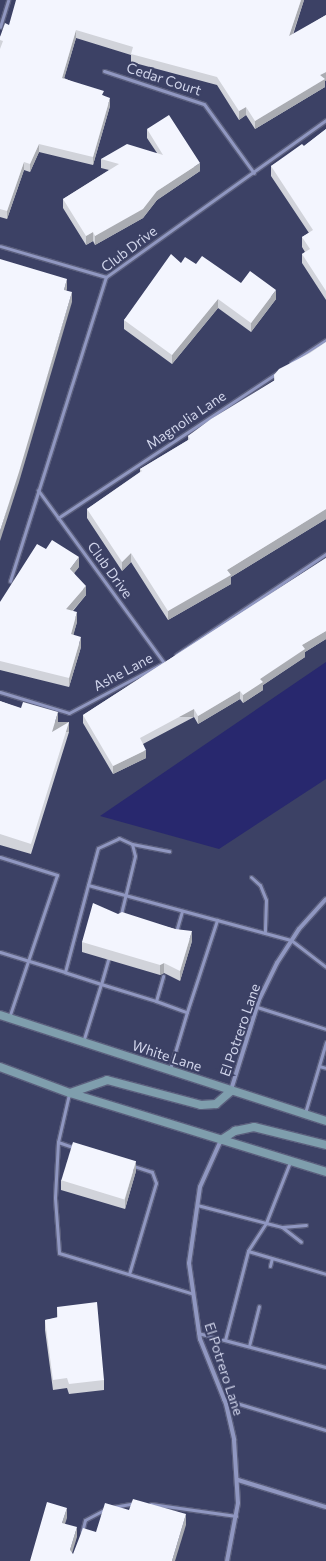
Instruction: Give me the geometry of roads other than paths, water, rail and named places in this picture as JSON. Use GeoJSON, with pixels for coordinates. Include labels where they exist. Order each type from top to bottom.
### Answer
{"type":"FeatureCollection","features":[{"type":"Feature","properties":{"kind":"main road","name":"White Lane"},"geometry":{"type":"LineString","coordinates":[[0,1015],[326,1121]]}},
{"type":"Feature","properties":{"kind":"main road"},"geometry":{"type":"LineString","coordinates":[[0,1067],[70,1093],[326,1172]]}},
{"type":"Feature","properties":{"kind":"main road"},"geometry":{"type":"LineString","coordinates":[[70,1093],[107,1080],[201,1105],[216,1104],[231,1091]]}},
{"type":"Feature","properties":{"kind":"main road"},"geometry":{"type":"LineString","coordinates":[[221,1140],[235,1131],[254,1127],[326,1145]]}},
{"type":"Feature","properties":{"kind":"street","name":"El Potrero Lane"},"geometry":{"type":"LineString","coordinates":[[231,1091],[257,1008],[291,940],[326,899]]}},
{"type":"Feature","properties":{"kind":"street","name":"El Potrero Lane"},"geometry":{"type":"LineString","coordinates":[[221,1140],[196,1204],[189,1263],[191,1293],[198,1333],[223,1398],[234,1440],[238,1480],[236,1516],[227,1561]]}},
{"type":"Feature","properties":{"kind":"street"},"geometry":{"type":"LineString","coordinates":[[238,1480],[326,1507]]}},
{"type":"Feature","properties":{"kind":"lane"},"geometry":{"type":"LineString","coordinates":[[0,27],[8,0]]}},
{"type":"Feature","properties":{"kind":"lane","name":"Cedar Court"},"geometry":{"type":"LineString","coordinates":[[104,71],[204,104],[254,173]]}},
{"type":"Feature","properties":{"kind":"lane","name":"Club Drive"},"geometry":{"type":"LineString","coordinates":[[10,581],[106,277],[254,173],[326,120]]}},
{"type":"Feature","properties":{"kind":"lane"},"geometry":{"type":"LineString","coordinates":[[0,246],[106,277]]}},
{"type":"Feature","properties":{"kind":"lane"},"geometry":{"type":"LineString","coordinates":[[287,366],[326,340]]}},
{"type":"Feature","properties":{"kind":"lane","name":"Magnolia Lane"},"geometry":{"type":"LineString","coordinates":[[58,518],[280,370]]}},
{"type":"Feature","properties":{"kind":"lane","name":"Club Drive"},"geometry":{"type":"LineString","coordinates":[[38,490],[164,663]]}},
{"type":"Feature","properties":{"kind":"lane","name":"Ashe Lane"},"geometry":{"type":"LineString","coordinates":[[0,692],[69,713],[164,663],[326,554]]}},
{"type":"Feature","properties":{"kind":"lane"},"geometry":{"type":"LineString","coordinates":[[65,972],[98,848],[119,838],[132,844],[169,851]]}},
{"type":"Feature","properties":{"kind":"lane"},"geometry":{"type":"LineString","coordinates":[[119,921],[135,856],[132,844]]}},
{"type":"Feature","properties":{"kind":"lane"},"geometry":{"type":"LineString","coordinates":[[0,857],[57,875],[9,1018]]}},
{"type":"Feature","properties":{"kind":"lane"},"geometry":{"type":"LineString","coordinates":[[251,877],[260,885],[266,900],[265,933]]}},
{"type":"Feature","properties":{"kind":"lane"},"geometry":{"type":"LineString","coordinates":[[88,885],[291,940],[326,967]]}},
{"type":"Feature","properties":{"kind":"lane"},"geometry":{"type":"LineString","coordinates":[[174,936],[182,911]]}},
{"type":"Feature","properties":{"kind":"lane"},"geometry":{"type":"LineString","coordinates":[[169,1071],[216,920]]}},
{"type":"Feature","properties":{"kind":"lane"},"geometry":{"type":"LineString","coordinates":[[0,952],[187,1012]]}},
{"type":"Feature","properties":{"kind":"lane"},"geometry":{"type":"LineString","coordinates":[[83,1042],[108,960]]}},
{"type":"Feature","properties":{"kind":"lane"},"geometry":{"type":"LineString","coordinates":[[156,1001],[163,976]]}},
{"type":"Feature","properties":{"kind":"lane"},"geometry":{"type":"LineString","coordinates":[[257,1008],[326,1029]]}},
{"type":"Feature","properties":{"kind":"lane"},"geometry":{"type":"LineString","coordinates":[[304,1115],[326,1042]]}},
{"type":"Feature","properties":{"kind":"lane"},"geometry":{"type":"LineString","coordinates":[[319,1066],[326,1068]]}},
{"type":"Feature","properties":{"kind":"lane"},"geometry":{"type":"LineString","coordinates":[[70,1093],[58,1142],[55,1198],[59,1253],[191,1293]]}},
{"type":"Feature","properties":{"kind":"lane"},"geometry":{"type":"LineString","coordinates":[[58,1142],[80,1149]]}},
{"type":"Feature","properties":{"kind":"lane"},"geometry":{"type":"LineString","coordinates":[[225,1340],[248,1251],[266,1223],[290,1162]]}},
{"type":"Feature","properties":{"kind":"lane"},"geometry":{"type":"LineString","coordinates":[[129,1274],[156,1183],[152,1172],[130,1165]]}},
{"type":"Feature","properties":{"kind":"lane"},"geometry":{"type":"LineString","coordinates":[[196,1204],[282,1227],[306,1225]]}},
{"type":"Feature","properties":{"kind":"lane"},"geometry":{"type":"LineString","coordinates":[[282,1227],[301,1242]]}},
{"type":"Feature","properties":{"kind":"lane"},"geometry":{"type":"LineString","coordinates":[[248,1251],[326,1274]]}},
{"type":"Feature","properties":{"kind":"lane"},"geometry":{"type":"LineString","coordinates":[[270,1266],[272,1258]]}},
{"type":"Feature","properties":{"kind":"lane"},"geometry":{"type":"LineString","coordinates":[[249,1346],[259,1306]]}},
{"type":"Feature","properties":{"kind":"lane"},"geometry":{"type":"LineString","coordinates":[[198,1333],[326,1366]]}},
{"type":"Feature","properties":{"kind":"lane"},"geometry":{"type":"LineString","coordinates":[[223,1398],[326,1430]]}},
{"type":"Feature","properties":{"kind":"lane"},"geometry":{"type":"LineString","coordinates":[[79,1541],[85,1520],[98,1511],[141,1504]]}},
{"type":"Feature","properties":{"kind":"lane"},"geometry":{"type":"LineString","coordinates":[[148,1504],[236,1516]]}}]}
